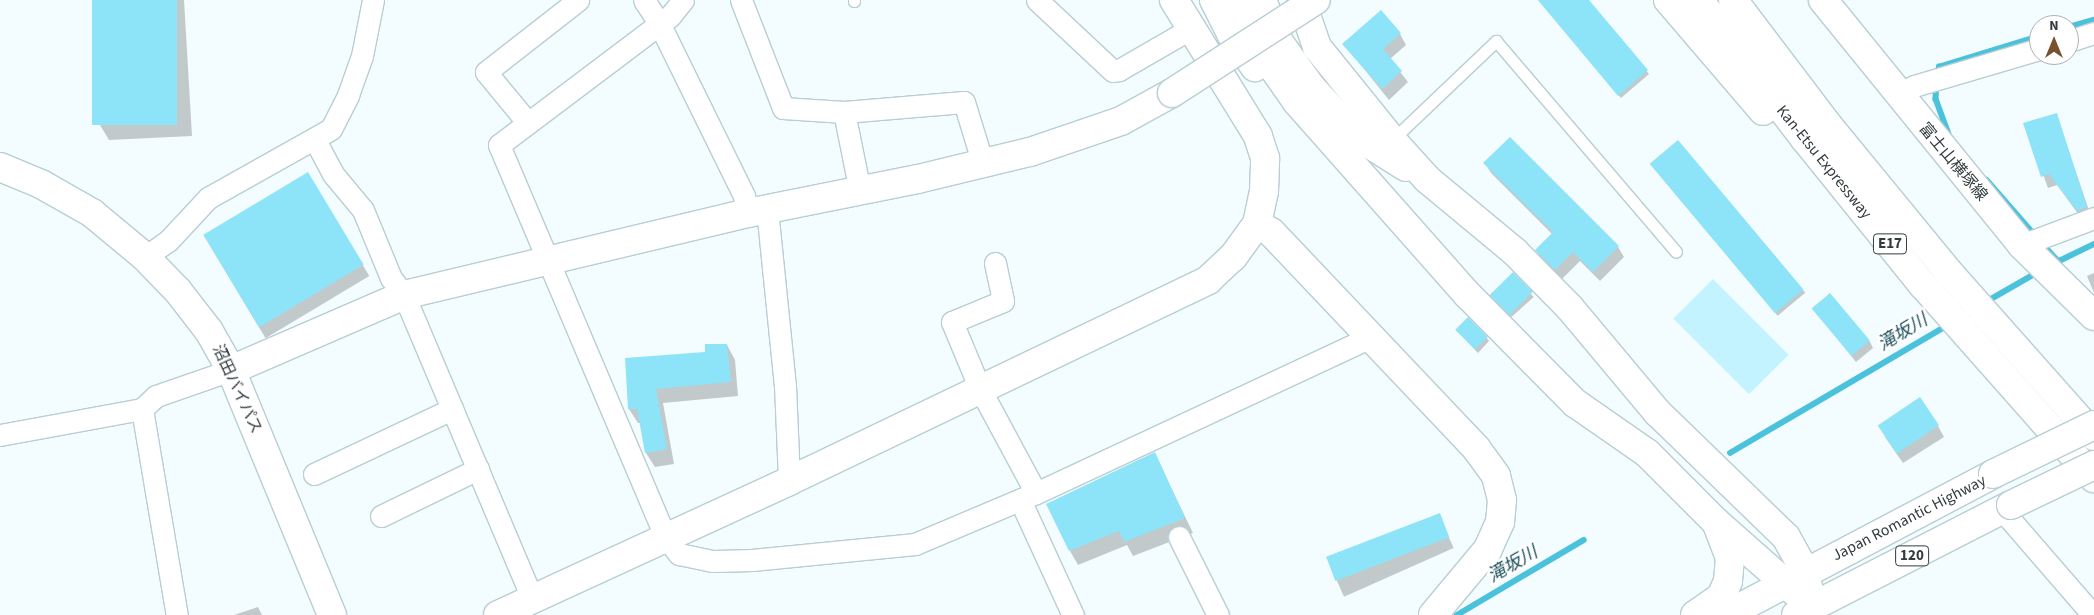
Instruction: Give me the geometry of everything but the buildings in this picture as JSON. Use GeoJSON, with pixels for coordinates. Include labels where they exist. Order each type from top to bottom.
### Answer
{"type":"FeatureCollection","features":[{"type":"Feature","properties":{"kind":"main road"},"geometry":{"type":"LineString","coordinates":[[498,615],[789,480],[1208,280],[1233,257],[1257,224],[1264,192],[1265,158],[1258,136],[1190,29],[1174,0]]}},
{"type":"Feature","properties":{"kind":"main road"},"geometry":{"type":"LineString","coordinates":[[1214,0],[1250,62],[1318,129],[1376,160],[1427,179],[1515,252],[1570,308],[1657,412],[1786,537],[1804,611]]}},
{"type":"Feature","properties":{"kind":"main road"},"geometry":{"type":"LineString","coordinates":[[1241,0],[1262,52],[1318,129]]}},
{"type":"Feature","properties":{"kind":"main road"},"geometry":{"type":"LineString","coordinates":[[1262,0],[1294,65],[1376,160],[1468,295],[1575,403],[1647,452],[1716,522],[1795,577]]}},
{"type":"Feature","properties":{"kind":"main road"},"geometry":{"type":"LineString","coordinates":[[1301,0],[1317,47],[1376,160]]}},
{"type":"Feature","properties":{"kind":"main road"},"geometry":{"type":"LineString","coordinates":[[232,370],[404,295],[757,211],[983,164],[1088,134],[1121,121],[1172,93],[1316,0]]}},
{"type":"Feature","properties":{"kind":"main road"},"geometry":{"type":"LineString","coordinates":[[1668,0],[1833,191],[1923,285]]}},
{"type":"Feature","properties":{"kind":"main road","name":"Kan-Etsu Expressway"},"geometry":{"type":"LineString","coordinates":[[1699,0],[1805,139],[1923,285],[2094,478]]}},
{"type":"Feature","properties":{"kind":"main road","name":"富士山横塚線"},"geometry":{"type":"LineString","coordinates":[[1823,0],[1898,95],[2036,261],[2094,316]]}},
{"type":"Feature","properties":{"kind":"main road","name":"Kan-Etsu Expressway"},"geometry":{"type":"LineString","coordinates":[[1735,2],[1827,124],[1952,276],[2094,436]]}},
{"type":"Feature","properties":{"kind":"main road","name":"沼田バイパス"},"geometry":{"type":"LineString","coordinates":[[0,167],[41,184],[92,213],[145,257],[178,291],[209,331],[232,370],[332,615]]}},
{"type":"Feature","properties":{"kind":"main road"},"geometry":{"type":"LineString","coordinates":[[1257,224],[1271,232],[1368,338],[1476,448],[1496,476],[1502,500],[1500,522],[1488,549],[1432,615]]}},
{"type":"Feature","properties":{"kind":"main road","name":"Japan Romantic Highway"},"geometry":{"type":"LineString","coordinates":[[1726,615],[1993,474],[2094,425]]}},
{"type":"Feature","properties":{"kind":"main road","name":"120"},"geometry":{"type":"LineString","coordinates":[[1804,611],[2006,508],[2094,466]]}},
{"type":"Feature","properties":{"kind":"main road"},"geometry":{"type":"LineString","coordinates":[[1696,615],[1721,597],[1728,581],[1730,558],[1716,522]]}},
{"type":"Feature","properties":{"kind":"street"},"geometry":{"type":"LineString","coordinates":[[145,257],[168,241],[208,198],[315,140],[331,129],[348,95],[362,56],[373,0]]}},
{"type":"Feature","properties":{"kind":"street"},"geometry":{"type":"LineString","coordinates":[[528,123],[486,72],[578,0]]}},
{"type":"Feature","properties":{"kind":"street"},"geometry":{"type":"LineString","coordinates":[[644,0],[660,23],[744,196],[757,211],[785,385],[789,480]]}},
{"type":"Feature","properties":{"kind":"street"},"geometry":{"type":"LineString","coordinates":[[683,0],[660,23],[499,145],[666,538],[679,554],[692,558],[798,557],[915,544],[1028,497],[1368,338]]}},
{"type":"Feature","properties":{"kind":"street"},"geometry":{"type":"LineString","coordinates":[[741,0],[783,108],[844,112],[964,102],[983,164]]}},
{"type":"Feature","properties":{"kind":"street"},"geometry":{"type":"LineString","coordinates":[[1037,0],[1113,71],[1119,70],[1190,29]]}},
{"type":"Feature","properties":{"kind":"street"},"geometry":{"type":"LineString","coordinates":[[2079,37],[2094,33]]}},
{"type":"Feature","properties":{"kind":"street"},"geometry":{"type":"LineString","coordinates":[[1898,95],[1914,86],[2029,53]]}},
{"type":"Feature","properties":{"kind":"street"},"geometry":{"type":"LineString","coordinates":[[844,112],[860,191]]}},
{"type":"Feature","properties":{"kind":"street"},"geometry":{"type":"LineString","coordinates":[[315,140],[333,174],[364,210],[391,278],[404,295],[533,600]]}},
{"type":"Feature","properties":{"kind":"street"},"geometry":{"type":"LineString","coordinates":[[2036,261],[2094,218]]}},
{"type":"Feature","properties":{"kind":"street"},"geometry":{"type":"LineString","coordinates":[[995,263],[1003,301],[952,322],[1028,497],[1073,615]]}},
{"type":"Feature","properties":{"kind":"street"},"geometry":{"type":"LineString","coordinates":[[0,435],[142,409],[156,396],[232,370]]}},
{"type":"Feature","properties":{"kind":"street"},"geometry":{"type":"LineString","coordinates":[[142,409],[177,615]]}},
{"type":"Feature","properties":{"kind":"street"},"geometry":{"type":"LineString","coordinates":[[314,474],[452,409]]}},
{"type":"Feature","properties":{"kind":"street"},"geometry":{"type":"LineString","coordinates":[[381,516],[478,469]]}},
{"type":"Feature","properties":{"kind":"street"},"geometry":{"type":"LineString","coordinates":[[2006,508],[2093,615]]}},
{"type":"Feature","properties":{"kind":"street"},"geometry":{"type":"LineString","coordinates":[[1179,537],[1218,615]]}},
{"type":"Feature","properties":{"kind":"lane"},"geometry":{"type":"LineString","coordinates":[[1376,160],[1496,41],[1676,252]]}},
{"type":"Feature","properties":{"kind":"shaded area"},"geometry":{"type":"Polygon","coordinates":[[[1713,279],[1789,355],[1749,394],[1673,319],[1713,279]]]}},
{"type":"Feature","properties":{"kind":"waterway"},"geometry":{"type":"LineString","coordinates":[[2079,24],[2094,20]]}},
{"type":"Feature","properties":{"kind":"waterway"},"geometry":{"type":"LineString","coordinates":[[1938,75],[1939,67],[2029,39]]}},
{"type":"Feature","properties":{"kind":"waterway"},"geometry":{"type":"LineString","coordinates":[[1937,84],[1936,99],[1950,137]]}},
{"type":"Feature","properties":{"kind":"waterway"},"geometry":{"type":"LineString","coordinates":[[1987,180],[2035,235]]}},
{"type":"Feature","properties":{"kind":"waterway"},"geometry":{"type":"LineString","coordinates":[[2041,242],[2058,261]]}},
{"type":"Feature","properties":{"kind":"waterway","name":"滝坂川"},"geometry":{"type":"LineString","coordinates":[[2053,264],[2094,244]]}},
{"type":"Feature","properties":{"kind":"waterway","name":"滝坂川"},"geometry":{"type":"LineString","coordinates":[[1986,302],[2038,272]]}},
{"type":"Feature","properties":{"kind":"waterway","name":"滝坂川"},"geometry":{"type":"LineString","coordinates":[[1730,453],[1948,325]]}},
{"type":"Feature","properties":{"kind":"waterway","name":"滝坂川"},"geometry":{"type":"LineString","coordinates":[[1457,615],[1584,540]]}}]}
